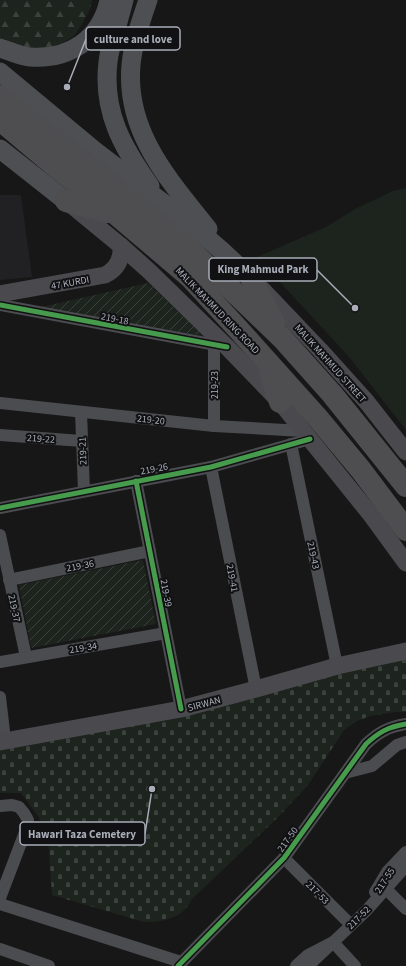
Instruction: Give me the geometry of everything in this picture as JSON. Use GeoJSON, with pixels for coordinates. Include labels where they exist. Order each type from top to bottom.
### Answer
{"type":"FeatureCollection","features":[{"type":"Feature","properties":{"kind":"highway"},"geometry":{"type":"LineString","coordinates":[[0,96],[115,186],[181,241],[282,338],[332,394],[406,486]]}},
{"type":"Feature","properties":{"kind":"highway","name":"MALIK MAHMUD RING ROAD"},"geometry":{"type":"LineString","coordinates":[[0,120],[56,168],[117,215],[190,277],[317,417],[361,470],[406,530]]}},
{"type":"Feature","properties":{"kind":"highway"},"geometry":{"type":"LineString","coordinates":[[66,201],[117,215]]}},
{"type":"Feature","properties":{"kind":"highway"},"geometry":{"type":"LineString","coordinates":[[251,278],[282,338]]}},
{"type":"Feature","properties":{"kind":"highway"},"geometry":{"type":"LineString","coordinates":[[265,359],[280,402]]}},
{"type":"Feature","properties":{"kind":"main road"},"geometry":{"type":"LineString","coordinates":[[0,48],[28,57],[48,57],[65,54],[87,40],[97,29],[104,18],[109,0]]}},
{"type":"Feature","properties":{"kind":"main road"},"geometry":{"type":"LineString","coordinates":[[124,0],[108,62],[107,76],[110,108],[118,134],[126,150],[160,201]]}},
{"type":"Feature","properties":{"kind":"main road"},"geometry":{"type":"LineString","coordinates":[[148,0],[132,54],[130,82],[132,101],[136,116],[154,157],[170,181],[213,235],[251,278]]}},
{"type":"Feature","properties":{"kind":"main road"},"geometry":{"type":"LineString","coordinates":[[0,72],[95,151],[192,225],[251,278]]}},
{"type":"Feature","properties":{"kind":"main road"},"geometry":{"type":"LineString","coordinates":[[0,149],[121,246],[174,295],[220,346],[280,402],[371,515],[406,563]]}},
{"type":"Feature","properties":{"kind":"main road","name":"47 KURDI"},"geometry":{"type":"LineString","coordinates":[[0,294],[105,275],[118,263],[121,246]]}},
{"type":"Feature","properties":{"kind":"main road","name":"MALIK MAHMUD STREET"},"geometry":{"type":"LineString","coordinates":[[251,278],[320,350],[366,401],[406,452]]}},
{"type":"Feature","properties":{"kind":"main road","name":"SIRWAN"},"geometry":{"type":"LineString","coordinates":[[3,741],[181,709],[337,666],[406,651]]}},
{"type":"Feature","properties":{"kind":"street","name":"219-18"},"geometry":{"type":"LineString","coordinates":[[0,305],[220,346]]}},
{"type":"Feature","properties":{"kind":"street","name":"219-23"},"geometry":{"type":"LineString","coordinates":[[214,426],[220,346]]}},
{"type":"Feature","properties":{"kind":"street","name":"219-20"},"geometry":{"type":"LineString","coordinates":[[0,403],[306,435]]}},
{"type":"Feature","properties":{"kind":"street","name":"219-21"},"geometry":{"type":"LineString","coordinates":[[81,412],[84,491]]}},
{"type":"Feature","properties":{"kind":"street","name":"219-22"},"geometry":{"type":"LineString","coordinates":[[0,435],[82,441]]}},
{"type":"Feature","properties":{"kind":"street","name":"219-26"},"geometry":{"type":"LineString","coordinates":[[0,508],[211,467],[291,444],[306,435]]}},
{"type":"Feature","properties":{"kind":"street","name":"219-43"},"geometry":{"type":"LineString","coordinates":[[291,444],[337,666]]}},
{"type":"Feature","properties":{"kind":"street","name":"219-41"},"geometry":{"type":"LineString","coordinates":[[211,467],[256,689]]}},
{"type":"Feature","properties":{"kind":"street","name":"219-39"},"geometry":{"type":"LineString","coordinates":[[136,481],[181,709]]}},
{"type":"Feature","properties":{"kind":"street","name":"219-37"},"geometry":{"type":"LineString","coordinates":[[0,535],[26,657]]}},
{"type":"Feature","properties":{"kind":"street","name":"219-36"},"geometry":{"type":"LineString","coordinates":[[9,580],[150,551]]}},
{"type":"Feature","properties":{"kind":"street","name":"219-34"},"geometry":{"type":"LineString","coordinates":[[0,662],[166,633]]}},
{"type":"Feature","properties":{"kind":"street"},"geometry":{"type":"LineString","coordinates":[[0,697],[3,741]]}},
{"type":"Feature","properties":{"kind":"street","name":"217-50"},"geometry":{"type":"LineString","coordinates":[[180,964],[284,858],[366,744],[376,735],[394,726],[406,724]]}},
{"type":"Feature","properties":{"kind":"street"},"geometry":{"type":"LineString","coordinates":[[345,773],[372,766],[396,745],[406,742]]}},
{"type":"Feature","properties":{"kind":"street"},"geometry":{"type":"LineString","coordinates":[[0,806],[12,805],[19,807],[28,820],[27,827],[0,898]]}},
{"type":"Feature","properties":{"kind":"street","name":"217-55"},"geometry":{"type":"LineString","coordinates":[[366,911],[387,872],[406,852]]}},
{"type":"Feature","properties":{"kind":"street","name":"217-53"},"geometry":{"type":"LineString","coordinates":[[284,858],[351,925]]}},
{"type":"Feature","properties":{"kind":"street","name":"217-52"},"geometry":{"type":"LineString","coordinates":[[308,966],[366,911],[406,866]]}},
{"type":"Feature","properties":{"kind":"street"},"geometry":{"type":"LineString","coordinates":[[386,888],[406,909]]}},
{"type":"Feature","properties":{"kind":"street"},"geometry":{"type":"LineString","coordinates":[[0,904],[180,964]]}},
{"type":"Feature","properties":{"kind":"street"},"geometry":{"type":"LineString","coordinates":[[296,966],[308,955],[333,942],[355,966]]}},
{"type":"Feature","properties":{"kind":"street"},"geometry":{"type":"LineString","coordinates":[[0,950],[49,966]]}},
{"type":"Feature","properties":{"kind":"shaded area"},"geometry":{"type":"Polygon","coordinates":[[[0,195],[21,195],[32,277],[0,280],[0,195]]]}},
{"type":"Feature","properties":{"kind":"green space"},"geometry":{"type":"Polygon","coordinates":[[[0,0],[92,0],[90,9],[74,36],[61,44],[48,48],[31,50],[0,41],[0,0]]]}},
{"type":"Feature","properties":{"kind":"green space"},"geometry":{"type":"Polygon","coordinates":[[[406,188],[406,430],[350,358],[257,257],[326,227],[357,208],[393,191],[406,188]]]}},
{"type":"Feature","properties":{"kind":"green space"},"geometry":{"type":"Polygon","coordinates":[[[148,283],[205,336],[32,309],[148,283]]]}},
{"type":"Feature","properties":{"kind":"green space"},"geometry":{"type":"Polygon","coordinates":[[[143,560],[156,624],[31,648],[19,585],[143,560]]]}},
{"type":"Feature","properties":{"kind":"green space"},"geometry":{"type":"Polygon","coordinates":[[[406,653],[406,712],[395,712],[370,716],[357,721],[344,730],[308,785],[278,817],[191,900],[183,911],[171,918],[157,922],[144,922],[52,895],[48,836],[38,816],[21,793],[0,793],[0,742],[406,653]]]}},
{"type":"Feature","properties":{"kind":"cycle path"},"geometry":{"type":"LineString","coordinates":[[0,305],[227,347]]}},
{"type":"Feature","properties":{"kind":"cycle path"},"geometry":{"type":"LineString","coordinates":[[0,508],[211,467],[310,439]]}},
{"type":"Feature","properties":{"kind":"cycle path"},"geometry":{"type":"LineString","coordinates":[[136,481],[181,709]]}},
{"type":"Feature","properties":{"kind":"cycle path"},"geometry":{"type":"LineString","coordinates":[[178,966],[284,858],[366,744],[375,736],[384,731],[406,724]]}},
{"type":"Feature","properties":{"kind":"place","name":"culture and love"},"geometry":{"type":"Point","coordinates":[67,87]}},
{"type":"Feature","properties":{"kind":"place","name":"King Mahmud Park"},"geometry":{"type":"Point","coordinates":[355,308]}},
{"type":"Feature","properties":{"kind":"place","name":"Hawari Taza Cemetery"},"geometry":{"type":"Point","coordinates":[152,789]}}]}
